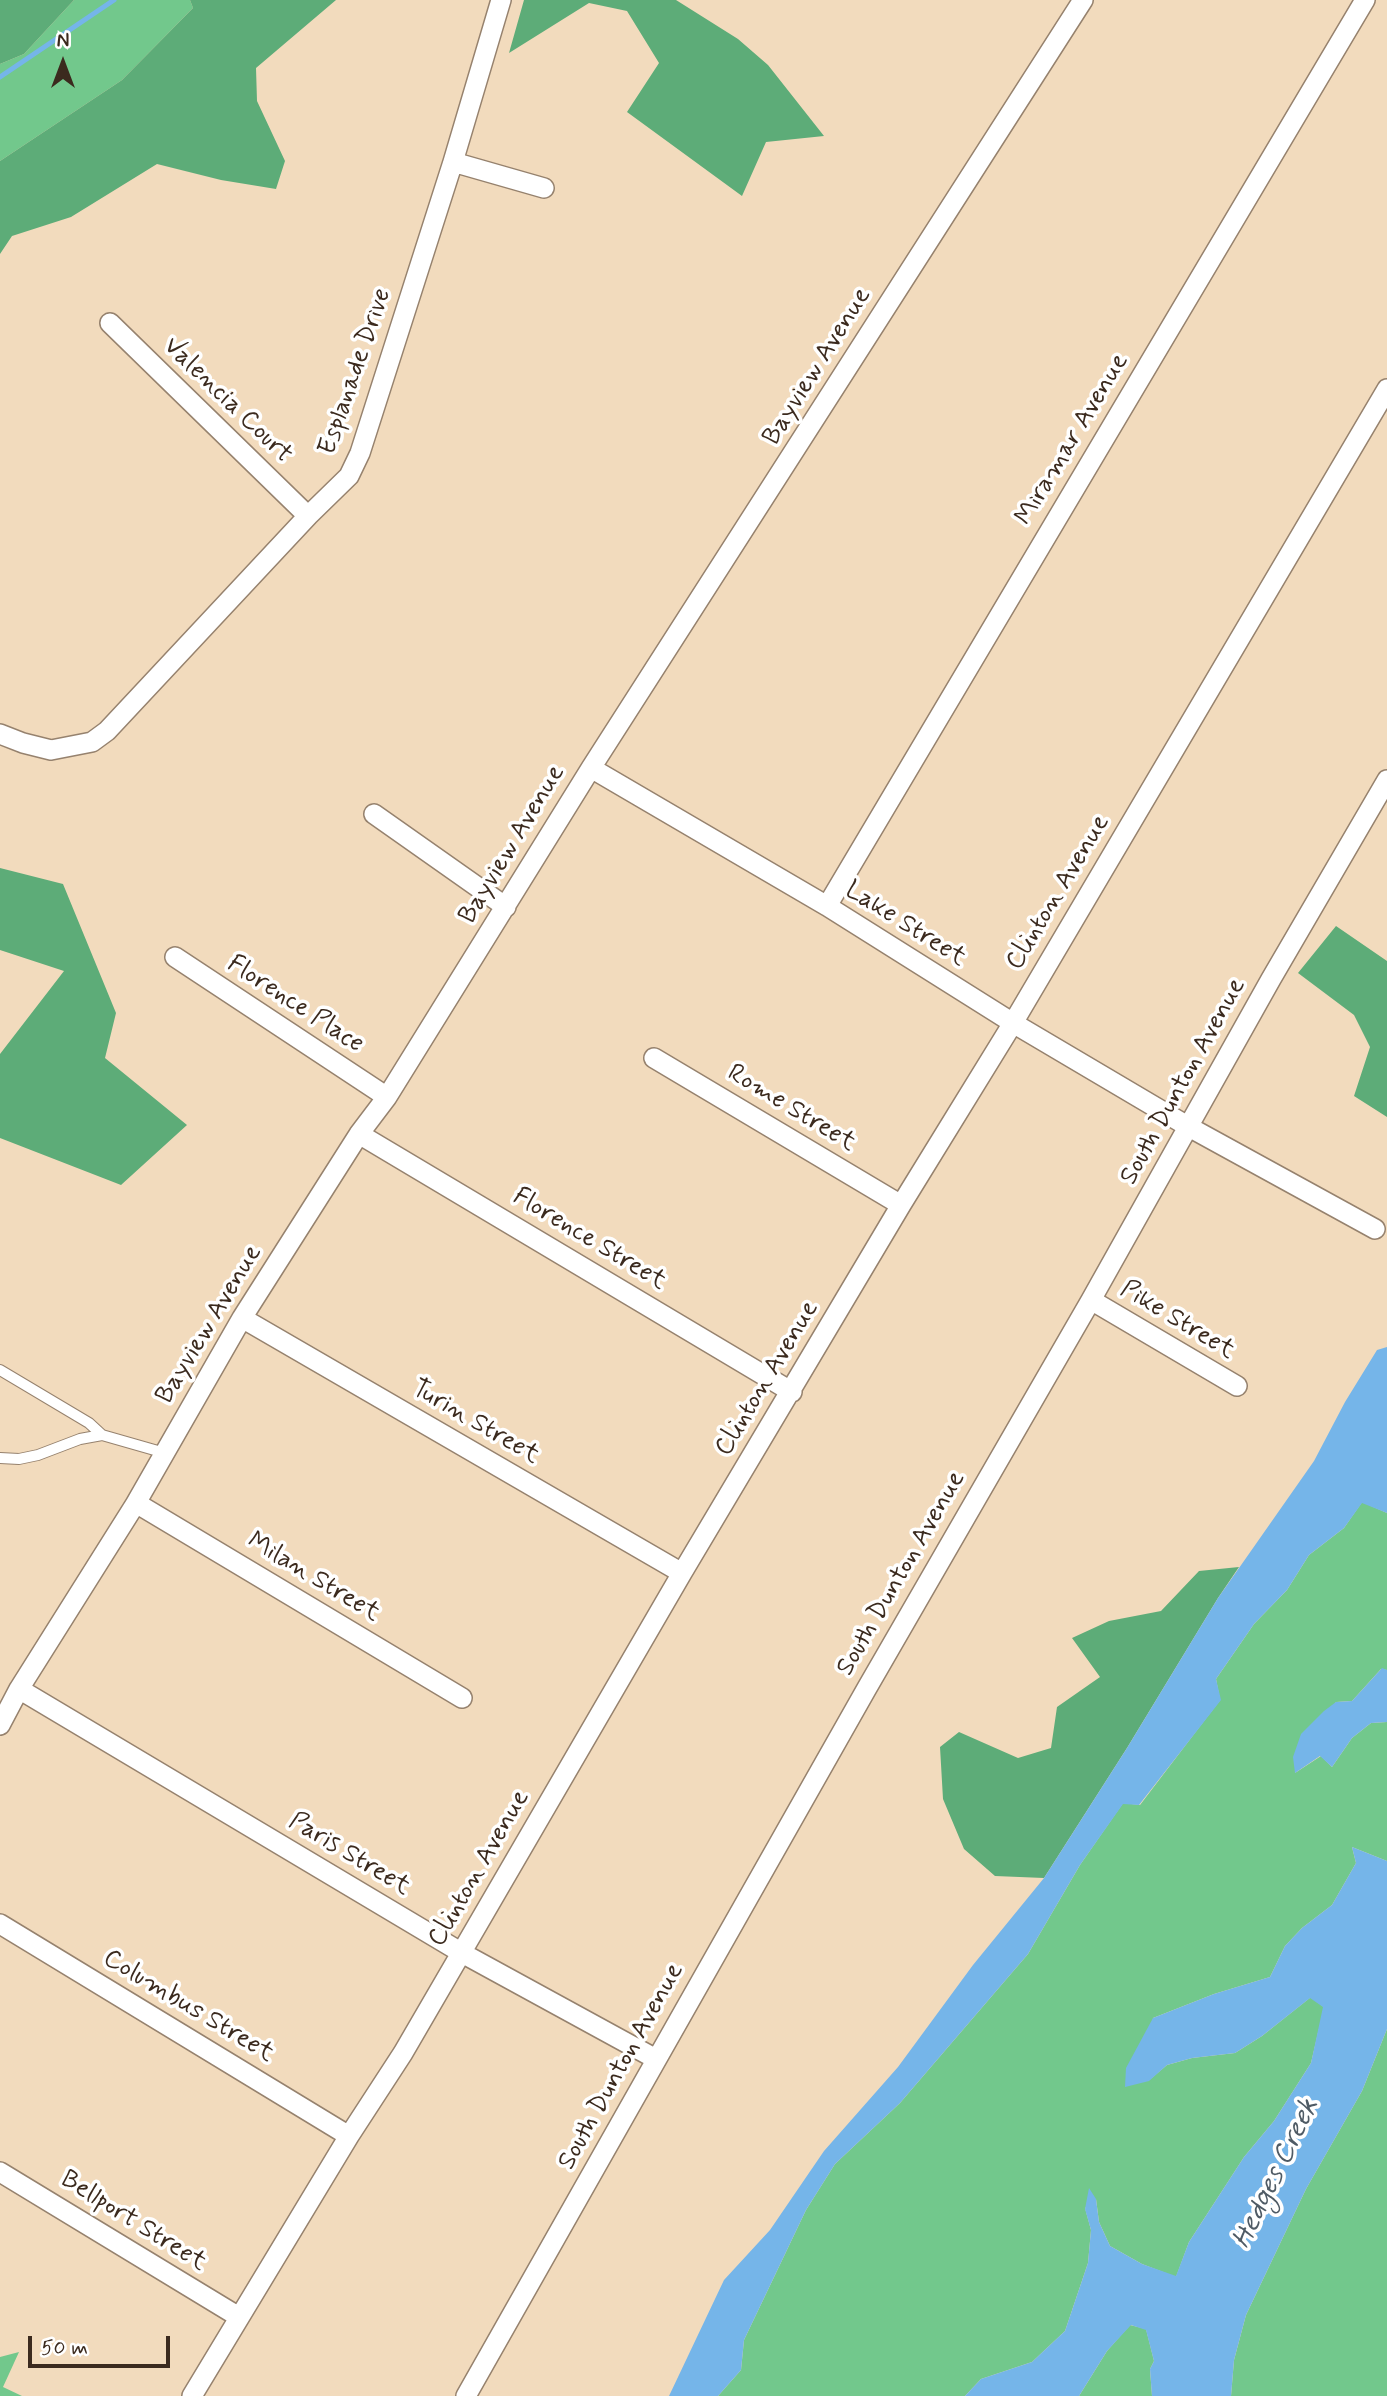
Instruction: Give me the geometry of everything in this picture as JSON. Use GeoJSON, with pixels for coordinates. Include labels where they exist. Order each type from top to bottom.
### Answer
{"type":"FeatureCollection","features":[{"type":"Feature","properties":{"kind":"street","name":"Esplanade Drive"},"geometry":{"type":"LineString","coordinates":[[0,734],[51,750],[92,742],[107,731],[308,516],[349,476],[360,453],[453,162],[501,0]]}},
{"type":"Feature","properties":{"kind":"street","name":"Bayview Avenue"},"geometry":{"type":"LineString","coordinates":[[0,1725],[19,1689],[136,1503],[242,1318],[359,1134],[387,1097],[592,768],[1083,0]]}},
{"type":"Feature","properties":{"kind":"street","name":"Miramar Avenue"},"geometry":{"type":"LineString","coordinates":[[827,906],[1365,0]]}},
{"type":"Feature","properties":{"kind":"street"},"geometry":{"type":"LineString","coordinates":[[453,162],[544,188]]}},
{"type":"Feature","properties":{"kind":"street","name":"Valencia Court"},"geometry":{"type":"LineString","coordinates":[[110,323],[308,516]]}},
{"type":"Feature","properties":{"kind":"street","name":"Clinton Avenue"},"geometry":{"type":"LineString","coordinates":[[192,2396],[349,2136],[403,2053],[682,1573],[901,1205],[1013,1023],[1387,389]]}},
{"type":"Feature","properties":{"kind":"street","name":"Lake Street"},"geometry":{"type":"LineString","coordinates":[[592,768],[827,906],[1013,1023],[1189,1127],[1375,1229]]}},
{"type":"Feature","properties":{"kind":"street","name":"South Dunton Avenue"},"geometry":{"type":"LineString","coordinates":[[467,2396],[867,1688],[1387,780]]}},
{"type":"Feature","properties":{"kind":"street"},"geometry":{"type":"LineString","coordinates":[[374,814],[506,907]]}},
{"type":"Feature","properties":{"kind":"street","name":"Florence Place"},"geometry":{"type":"LineString","coordinates":[[175,957],[387,1097]]}},
{"type":"Feature","properties":{"kind":"street","name":"Rome Street"},"geometry":{"type":"LineString","coordinates":[[654,1058],[901,1205]]}},
{"type":"Feature","properties":{"kind":"street","name":"Florence Street"},"geometry":{"type":"LineString","coordinates":[[359,1134],[792,1392]]}},
{"type":"Feature","properties":{"kind":"street","name":"Pike Street"},"geometry":{"type":"LineString","coordinates":[[1091,1300],[1237,1386]]}},
{"type":"Feature","properties":{"kind":"street","name":"Turin Street"},"geometry":{"type":"LineString","coordinates":[[242,1318],[682,1573]]}},
{"type":"Feature","properties":{"kind":"street","name":"Milan Street"},"geometry":{"type":"LineString","coordinates":[[136,1503],[462,1698]]}},
{"type":"Feature","properties":{"kind":"street","name":"Paris Street"},"geometry":{"type":"LineString","coordinates":[[19,1689],[462,1953],[656,2059]]}},
{"type":"Feature","properties":{"kind":"street","name":"Columbus Street"},"geometry":{"type":"LineString","coordinates":[[0,1924],[349,2136]]}},
{"type":"Feature","properties":{"kind":"street","name":"Bellport Street"},"geometry":{"type":"LineString","coordinates":[[0,2172],[239,2317]]}},
{"type":"Feature","properties":{"kind":"lane"},"geometry":{"type":"LineString","coordinates":[[0,1370],[89,1423],[102,1435]]}},
{"type":"Feature","properties":{"kind":"lane"},"geometry":{"type":"LineString","coordinates":[[0,1458],[28,1457],[80,1439],[102,1435],[165,1453]]}},
{"type":"Feature","properties":{"kind":"green space"},"geometry":{"type":"Polygon","coordinates":[[[0,0],[74,0],[24,54],[0,64],[0,0]]]}},
{"type":"Feature","properties":{"kind":"green space"},"geometry":{"type":"Polygon","coordinates":[[[74,0],[190,0],[193,8],[122,80],[0,161],[0,64],[24,54],[74,0]]]}},
{"type":"Feature","properties":{"kind":"green space"},"geometry":{"type":"Polygon","coordinates":[[[190,0],[336,0],[256,68],[257,101],[285,161],[276,189],[221,180],[157,164],[71,217],[12,236],[0,254],[0,161],[122,80],[193,8],[190,0]]]}},
{"type":"Feature","properties":{"kind":"green space"},"geometry":{"type":"Polygon","coordinates":[[[524,0],[676,0],[738,39],[768,65],[824,136],[766,142],[742,196],[627,112],[659,63],[627,11],[589,3],[509,53],[524,0]]]}},
{"type":"Feature","properties":{"kind":"green space"},"geometry":{"type":"Polygon","coordinates":[[[0,868],[63,884],[116,1013],[105,1058],[187,1125],[121,1185],[0,1138],[0,1054],[64,971],[0,950],[0,868]]]}},
{"type":"Feature","properties":{"kind":"green space"},"geometry":{"type":"Polygon","coordinates":[[[1336,926],[1387,961],[1387,1117],[1354,1096],[1370,1047],[1354,1015],[1298,973],[1336,926]]]}},
{"type":"Feature","properties":{"kind":"green space"},"geometry":{"type":"Polygon","coordinates":[[[1362,1502],[1387,1513],[1387,1670],[1381,1669],[1352,1701],[1336,1702],[1295,1773],[1321,1756],[1332,1767],[1352,1738],[1371,1723],[1387,1722],[1387,1861],[1352,1847],[1356,1863],[1332,1905],[1302,1928],[1285,1946],[1270,1977],[1214,1994],[1153,2018],[1148,2081],[1167,2065],[1192,2058],[1235,2053],[1262,2036],[1311,1997],[1324,2007],[1311,2063],[1274,2121],[1244,2157],[1189,2242],[1176,2277],[1142,2264],[1110,2246],[1099,2222],[1096,2199],[1085,2208],[1091,2230],[1088,2263],[1065,2331],[1032,2362],[981,2379],[965,2396],[718,2396],[741,2370],[744,2340],[806,2210],[835,2164],[900,2103],[1028,1954],[1080,1865],[1123,1803],[1140,1805],[1220,1700],[1216,1679],[1254,1624],[1287,1590],[1309,1555],[1344,1528],[1362,1502]]]}},
{"type":"Feature","properties":{"kind":"green space"},"geometry":{"type":"Polygon","coordinates":[[[1239,1567],[1044,1878],[995,1876],[964,1849],[943,1799],[940,1747],[959,1732],[1018,1758],[1051,1748],[1057,1707],[1100,1677],[1072,1638],[1109,1621],[1161,1611],[1199,1571],[1239,1567]]]}},
{"type":"Feature","properties":{"kind":"green space"},"geometry":{"type":"Polygon","coordinates":[[[1387,2029],[1387,2396],[1231,2396],[1234,2360],[1246,2315],[1306,2189],[1362,2091],[1387,2029]]]}},
{"type":"Feature","properties":{"kind":"green space"},"geometry":{"type":"Polygon","coordinates":[[[1130,2325],[1146,2329],[1154,2361],[1150,2369],[1152,2396],[1079,2396],[1107,2351],[1130,2325]]]}},
{"type":"Feature","properties":{"kind":"green space"},"geometry":{"type":"Polygon","coordinates":[[[19,2352],[3,2387],[22,2396],[0,2396],[0,2357],[19,2352]]]}},
{"type":"Feature","properties":{"kind":"water"},"geometry":{"type":"Polygon","coordinates":[[[1387,1347],[1387,1513],[1362,1503],[1344,1528],[1309,1555],[1287,1590],[1254,1624],[1216,1679],[1221,1700],[1139,1805],[1123,1804],[1080,1865],[1028,1954],[900,2103],[835,2164],[806,2210],[744,2340],[741,2370],[718,2396],[669,2396],[724,2280],[770,2230],[824,2151],[898,2067],[973,1965],[1044,1878],[1218,1598],[1314,1461],[1345,1402],[1377,1350],[1387,1347]]]}},
{"type":"Feature","properties":{"kind":"water"},"geometry":{"type":"Polygon","coordinates":[[[1382,1668],[1387,1670],[1387,1722],[1371,1723],[1352,1738],[1332,1767],[1320,1756],[1295,1773],[1293,1757],[1301,1734],[1336,1702],[1352,1701],[1382,1668]]]}},
{"type":"Feature","properties":{"kind":"water","name":"Hedges Creek"},"geometry":{"type":"Polygon","coordinates":[[[1352,1847],[1387,1861],[1387,2029],[1362,2091],[1306,2189],[1246,2315],[1234,2360],[1231,2396],[1152,2396],[1150,2369],[1154,2361],[1146,2330],[1131,2325],[1107,2351],[1079,2396],[965,2396],[981,2379],[1032,2362],[1065,2331],[1088,2263],[1091,2230],[1085,2209],[1089,2188],[1096,2199],[1099,2222],[1110,2246],[1142,2264],[1176,2276],[1189,2242],[1244,2157],[1274,2121],[1311,2063],[1323,2007],[1310,1998],[1262,2036],[1235,2053],[1192,2058],[1167,2065],[1149,2081],[1125,2087],[1126,2068],[1153,2018],[1214,1994],[1270,1977],[1285,1946],[1302,1928],[1332,1905],[1356,1863],[1352,1847]]]}},
{"type":"Feature","properties":{"kind":"waterway"},"geometry":{"type":"LineString","coordinates":[[0,77],[114,0]]}}]}
